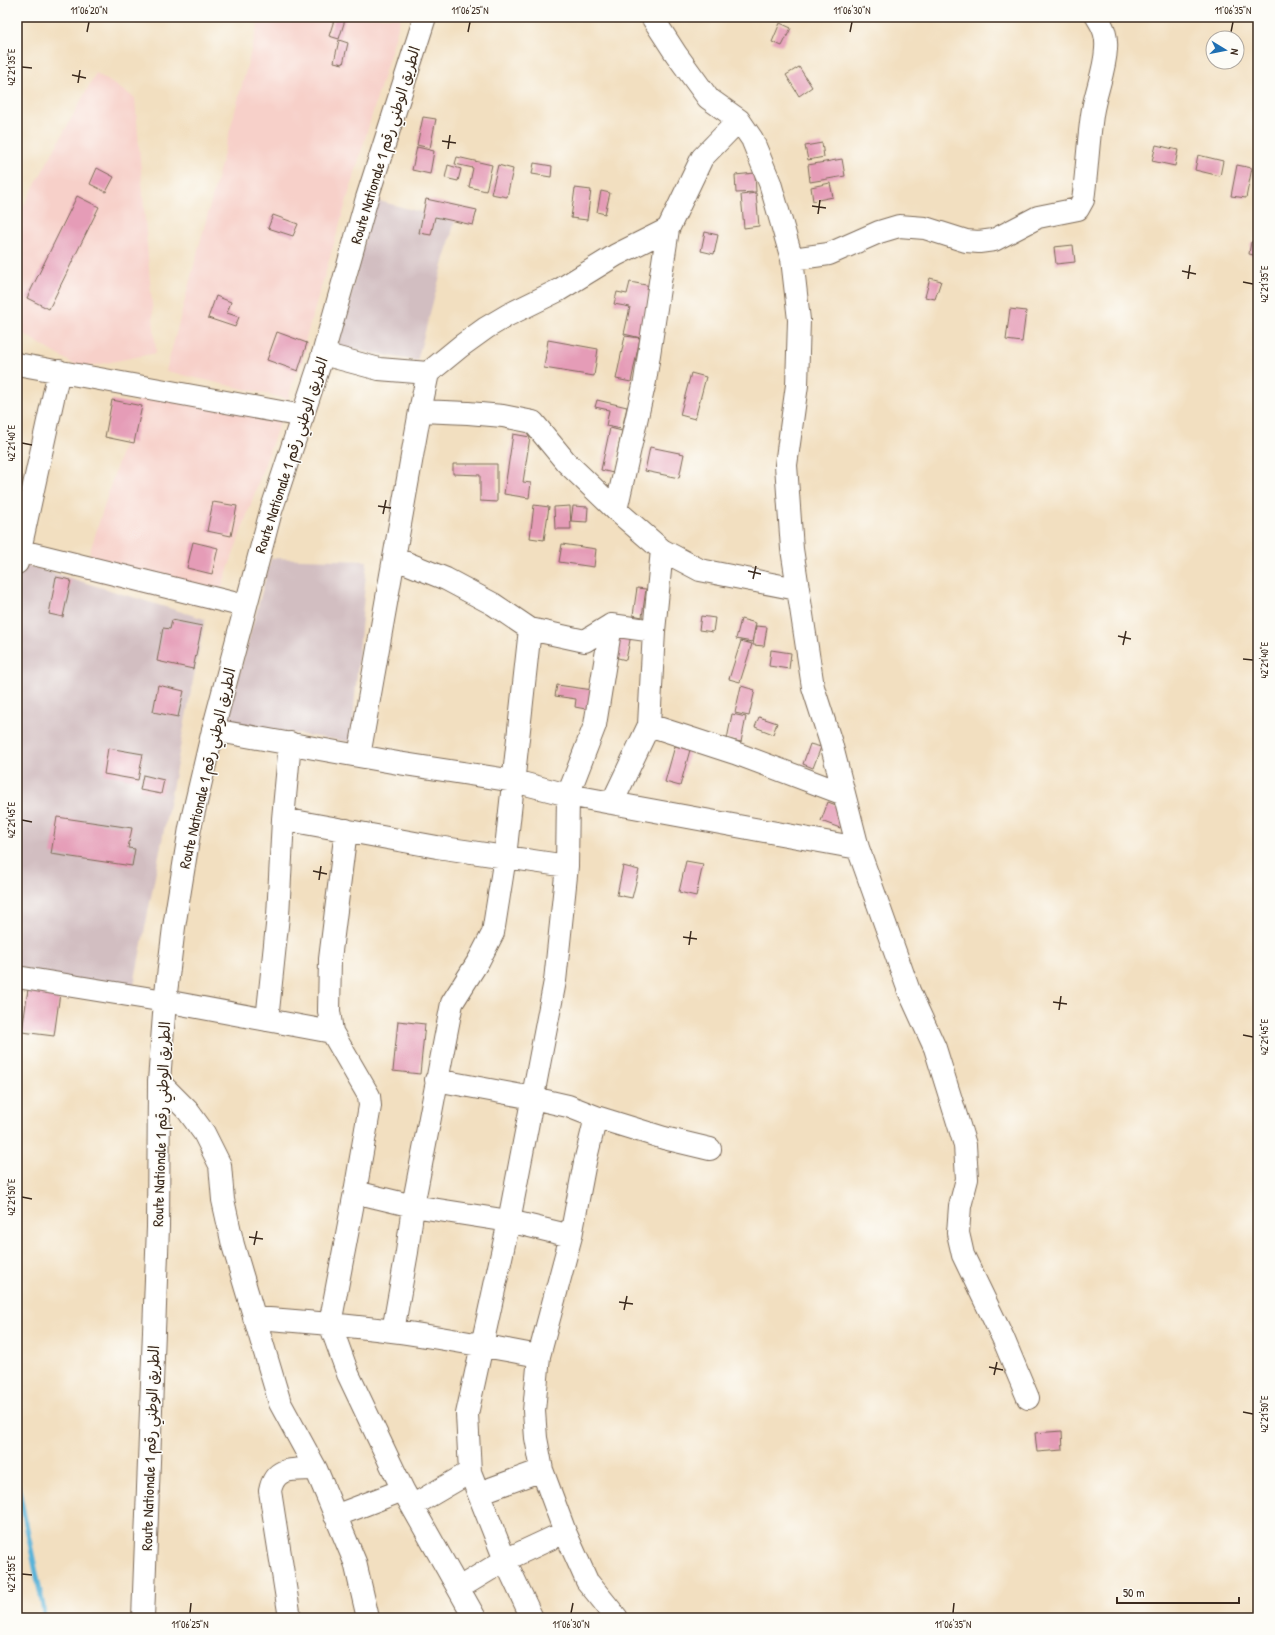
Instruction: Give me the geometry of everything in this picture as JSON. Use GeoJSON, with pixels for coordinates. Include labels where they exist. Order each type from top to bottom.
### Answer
{"type":"FeatureCollection","features":[{"type":"Feature","properties":{"kind":"main road","name":"Route Nationale الطريق الوطني رقم 1"},"geometry":{"type":"LineString","coordinates":[[143,1618],[158,1227],[159,1082],[165,1001],[174,927],[190,828],[213,730],[271,511],[323,354],[367,198],[425,17]]}},
{"type":"Feature","properties":{"kind":"main road"},"geometry":{"type":"LineString","coordinates":[[652,17],[676,54],[708,98],[740,120],[752,139],[770,183],[792,259],[799,320],[797,385],[786,465],[792,549],[797,590],[813,687],[831,743],[858,848],[909,991],[935,1048],[965,1145],[967,1179],[960,1206],[958,1233],[962,1255],[1003,1338],[1028,1398]]}},
{"type":"Feature","properties":{"kind":"main road"},"geometry":{"type":"LineString","coordinates":[[792,259],[829,254],[879,232],[899,226],[925,228],[966,241],[979,242],[994,240],[1038,217],[1078,209],[1083,200],[1092,115],[1105,56],[1106,34],[1097,17]]}},
{"type":"Feature","properties":{"kind":"main road"},"geometry":{"type":"LineString","coordinates":[[616,510],[645,381],[668,229],[702,158],[740,120]]}},
{"type":"Feature","properties":{"kind":"main road"},"geometry":{"type":"LineString","coordinates":[[359,756],[428,373],[486,328],[508,315],[559,290],[616,255],[668,229]]}},
{"type":"Feature","properties":{"kind":"main road"},"geometry":{"type":"LineString","coordinates":[[323,354],[378,369],[428,373]]}},
{"type":"Feature","properties":{"kind":"main road"},"geometry":{"type":"LineString","coordinates":[[17,364],[303,416]]}},
{"type":"Feature","properties":{"kind":"main road"},"geometry":{"type":"LineString","coordinates":[[59,371],[18,554],[245,606]]}},
{"type":"Feature","properties":{"kind":"main road"},"geometry":{"type":"LineString","coordinates":[[420,411],[468,412],[503,416],[533,422],[566,462],[616,510],[662,550],[700,570],[797,590]]}},
{"type":"Feature","properties":{"kind":"main road"},"geometry":{"type":"LineString","coordinates":[[612,803],[649,725],[654,631],[662,550]]}},
{"type":"Feature","properties":{"kind":"main road"},"geometry":{"type":"LineString","coordinates":[[394,558],[446,579],[493,604],[530,629],[585,641],[611,625],[654,631]]}},
{"type":"Feature","properties":{"kind":"main road"},"geometry":{"type":"LineString","coordinates":[[532,1618],[505,1560],[470,1472],[467,1414],[509,1221],[555,981],[567,866],[568,795],[595,725],[611,625]]}},
{"type":"Feature","properties":{"kind":"main road"},"geometry":{"type":"LineString","coordinates":[[393,1331],[407,1252],[413,1206],[452,1003],[480,960],[493,933],[505,857],[530,629]]}},
{"type":"Feature","properties":{"kind":"main road"},"geometry":{"type":"LineString","coordinates":[[649,725],[736,753],[844,794]]}},
{"type":"Feature","properties":{"kind":"main road"},"geometry":{"type":"LineString","coordinates":[[213,730],[359,756],[514,781],[568,795],[858,848]]}},
{"type":"Feature","properties":{"kind":"main road"},"geometry":{"type":"LineString","coordinates":[[267,1020],[278,916],[283,820],[290,743]]}},
{"type":"Feature","properties":{"kind":"main road"},"geometry":{"type":"LineString","coordinates":[[283,820],[437,847],[567,866]]}},
{"type":"Feature","properties":{"kind":"main road"},"geometry":{"type":"LineString","coordinates":[[346,830],[330,959],[329,1011],[332,1032],[369,1096],[370,1106],[330,1324],[348,1374],[408,1498],[475,1618]]}},
{"type":"Feature","properties":{"kind":"main road"},"geometry":{"type":"LineString","coordinates":[[17,978],[165,1001],[332,1032]]}},
{"type":"Feature","properties":{"kind":"main road"},"geometry":{"type":"LineString","coordinates":[[436,1080],[568,1106],[596,1117],[664,1138],[710,1149]]}},
{"type":"Feature","properties":{"kind":"main road"},"geometry":{"type":"LineString","coordinates":[[159,1082],[188,1111],[204,1133],[220,1165],[223,1200],[233,1245],[280,1403],[316,1469],[355,1562],[368,1618]]}},
{"type":"Feature","properties":{"kind":"main road"},"geometry":{"type":"LineString","coordinates":[[596,1117],[585,1162],[571,1236],[539,1356],[534,1411],[536,1438],[542,1470],[565,1532],[587,1580],[611,1617]]}},
{"type":"Feature","properties":{"kind":"main road"},"geometry":{"type":"LineString","coordinates":[[355,1192],[413,1206],[509,1221],[571,1236]]}},
{"type":"Feature","properties":{"kind":"main road"},"geometry":{"type":"LineString","coordinates":[[254,1318],[393,1331],[482,1345],[539,1356]]}},
{"type":"Feature","properties":{"kind":"main road"},"geometry":{"type":"LineString","coordinates":[[290,1618],[270,1491],[272,1480],[282,1471],[316,1469]]}},
{"type":"Feature","properties":{"kind":"main road"},"geometry":{"type":"LineString","coordinates":[[479,1493],[542,1470]]}},
{"type":"Feature","properties":{"kind":"main road"},"geometry":{"type":"LineString","coordinates":[[335,1516],[408,1498],[470,1472]]}},
{"type":"Feature","properties":{"kind":"main road"},"geometry":{"type":"LineString","coordinates":[[459,1588],[505,1560],[565,1532]]}},
{"type":"Feature","properties":{"kind":"shaded area"},"geometry":{"type":"Polygon","coordinates":[[[260,17],[401,17],[288,399],[166,371],[260,17]]]}},
{"type":"Feature","properties":{"kind":"shaded area"},"geometry":{"type":"Polygon","coordinates":[[[96,73],[135,98],[156,353],[80,368],[17,330],[17,218],[96,73]]]}},
{"type":"Feature","properties":{"kind":"shaded area"},"geometry":{"type":"Polygon","coordinates":[[[375,200],[455,221],[417,361],[337,347],[375,200]]]}},
{"type":"Feature","properties":{"kind":"shaded area"},"geometry":{"type":"Polygon","coordinates":[[[138,398],[185,399],[280,421],[214,609],[82,577],[138,398]]]}},
{"type":"Feature","properties":{"kind":"shaded area"},"geometry":{"type":"Polygon","coordinates":[[[271,558],[367,561],[351,742],[226,723],[271,558]]]}},
{"type":"Feature","properties":{"kind":"shaded area"},"geometry":{"type":"Polygon","coordinates":[[[17,562],[205,619],[132,995],[17,971],[17,562]]]}},
{"type":"Feature","properties":{"kind":"building"},"geometry":{"type":"Polygon","coordinates":[[[335,17],[346,17],[339,39],[329,36],[335,17]]]}},
{"type":"Feature","properties":{"kind":"building"},"geometry":{"type":"Polygon","coordinates":[[[780,23],[791,28],[782,46],[772,42],[780,23]]]}},
{"type":"Feature","properties":{"kind":"building"},"geometry":{"type":"Polygon","coordinates":[[[339,40],[348,43],[343,64],[334,62],[339,40]]]}},
{"type":"Feature","properties":{"kind":"building"},"geometry":{"type":"Polygon","coordinates":[[[799,67],[812,87],[799,96],[786,75],[799,67]]]}},
{"type":"Feature","properties":{"kind":"building"},"geometry":{"type":"Polygon","coordinates":[[[423,117],[436,119],[430,148],[417,145],[423,117]]]}},
{"type":"Feature","properties":{"kind":"building"},"geometry":{"type":"Polygon","coordinates":[[[822,143],[824,157],[808,160],[805,146],[822,143]]]}},
{"type":"Feature","properties":{"kind":"building"},"geometry":{"type":"Polygon","coordinates":[[[1156,145],[1178,150],[1175,166],[1152,161],[1156,145]]]}},
{"type":"Feature","properties":{"kind":"building"},"geometry":{"type":"Polygon","coordinates":[[[417,147],[434,151],[430,174],[412,170],[417,147]]]}},
{"type":"Feature","properties":{"kind":"building"},"geometry":{"type":"Polygon","coordinates":[[[1198,155],[1223,161],[1220,176],[1195,170],[1198,155]]]}},
{"type":"Feature","properties":{"kind":"building"},"geometry":{"type":"Polygon","coordinates":[[[457,157],[492,165],[486,191],[469,187],[473,168],[455,164],[457,157]]]}},
{"type":"Feature","properties":{"kind":"building"},"geometry":{"type":"Polygon","coordinates":[[[842,159],[845,176],[810,182],[808,165],[842,159]]]}},
{"type":"Feature","properties":{"kind":"building"},"geometry":{"type":"Polygon","coordinates":[[[534,163],[552,166],[551,177],[532,174],[534,163]]]}},
{"type":"Feature","properties":{"kind":"building"},"geometry":{"type":"Polygon","coordinates":[[[448,165],[461,169],[458,181],[445,178],[448,165]]]}},
{"type":"Feature","properties":{"kind":"building"},"geometry":{"type":"Polygon","coordinates":[[[498,165],[513,169],[507,197],[491,194],[498,165]]]}},
{"type":"Feature","properties":{"kind":"building"},"geometry":{"type":"Polygon","coordinates":[[[1237,165],[1252,168],[1246,198],[1231,196],[1237,165]]]}},
{"type":"Feature","properties":{"kind":"building"},"geometry":{"type":"Polygon","coordinates":[[[1255,166],[1258,166],[1258,179],[1254,178],[1255,166]]]}},
{"type":"Feature","properties":{"kind":"building"},"geometry":{"type":"Polygon","coordinates":[[[97,168],[114,177],[106,192],[90,184],[97,168]]]}},
{"type":"Feature","properties":{"kind":"building"},"geometry":{"type":"Polygon","coordinates":[[[755,173],[756,192],[736,193],[735,175],[755,173]]]}},
{"type":"Feature","properties":{"kind":"building"},"geometry":{"type":"Polygon","coordinates":[[[830,183],[833,197],[813,201],[811,187],[830,183]]]}},
{"type":"Feature","properties":{"kind":"building"},"geometry":{"type":"Polygon","coordinates":[[[575,188],[591,190],[587,220],[571,218],[575,188]]]}},
{"type":"Feature","properties":{"kind":"building"},"geometry":{"type":"Polygon","coordinates":[[[601,191],[610,193],[605,214],[597,212],[601,191]]]}},
{"type":"Feature","properties":{"kind":"building"},"geometry":{"type":"Polygon","coordinates":[[[756,193],[759,226],[744,228],[741,195],[756,193]]]}},
{"type":"Feature","properties":{"kind":"building"},"geometry":{"type":"Polygon","coordinates":[[[77,196],[99,207],[49,309],[27,298],[77,196]]]}},
{"type":"Feature","properties":{"kind":"building"},"geometry":{"type":"Polygon","coordinates":[[[426,199],[477,210],[473,225],[435,217],[431,235],[419,233],[426,199]]]}},
{"type":"Feature","properties":{"kind":"building"},"geometry":{"type":"Polygon","coordinates":[[[273,215],[298,224],[293,236],[268,228],[273,215]]]}},
{"type":"Feature","properties":{"kind":"building"},"geometry":{"type":"Polygon","coordinates":[[[705,232],[718,235],[714,254],[701,251],[705,232]]]}},
{"type":"Feature","properties":{"kind":"building"},"geometry":{"type":"Polygon","coordinates":[[[1251,242],[1258,243],[1258,256],[1249,254],[1251,242]]]}},
{"type":"Feature","properties":{"kind":"building"},"geometry":{"type":"Polygon","coordinates":[[[1073,245],[1075,262],[1056,264],[1054,247],[1073,245]]]}},
{"type":"Feature","properties":{"kind":"building"},"geometry":{"type":"Polygon","coordinates":[[[930,278],[941,281],[935,299],[925,297],[930,278]]]}},
{"type":"Feature","properties":{"kind":"building"},"geometry":{"type":"Polygon","coordinates":[[[630,282],[651,286],[641,338],[624,334],[630,307],[614,304],[617,292],[627,294],[630,282]]]}},
{"type":"Feature","properties":{"kind":"building"},"geometry":{"type":"Polygon","coordinates":[[[216,296],[231,302],[227,313],[239,317],[235,327],[208,318],[216,296]]]}},
{"type":"Feature","properties":{"kind":"building"},"geometry":{"type":"Polygon","coordinates":[[[1010,309],[1026,311],[1022,342],[1006,340],[1010,309]]]}},
{"type":"Feature","properties":{"kind":"building"},"geometry":{"type":"Polygon","coordinates":[[[277,332],[307,343],[298,371],[267,360],[277,332]]]}},
{"type":"Feature","properties":{"kind":"building"},"geometry":{"type":"Polygon","coordinates":[[[625,336],[640,338],[631,382],[616,379],[625,336]]]}},
{"type":"Feature","properties":{"kind":"building"},"geometry":{"type":"Polygon","coordinates":[[[548,340],[598,349],[594,376],[544,368],[548,340]]]}},
{"type":"Feature","properties":{"kind":"building"},"geometry":{"type":"Polygon","coordinates":[[[691,373],[706,377],[695,419],[680,415],[691,373]]]}},
{"type":"Feature","properties":{"kind":"building"},"geometry":{"type":"Polygon","coordinates":[[[112,400],[142,406],[134,443],[105,437],[112,400]]]}},
{"type":"Feature","properties":{"kind":"building"},"geometry":{"type":"Polygon","coordinates":[[[597,400],[627,407],[622,429],[606,426],[609,410],[595,407],[597,400]]]}},
{"type":"Feature","properties":{"kind":"building"},"geometry":{"type":"Polygon","coordinates":[[[610,428],[622,431],[613,473],[601,470],[610,428]]]}},
{"type":"Feature","properties":{"kind":"building"},"geometry":{"type":"Polygon","coordinates":[[[513,434],[530,437],[523,482],[531,483],[529,498],[504,494],[513,434]]]}},
{"type":"Feature","properties":{"kind":"building"},"geometry":{"type":"Polygon","coordinates":[[[650,447],[684,454],[679,478],[645,471],[650,447]]]}},
{"type":"Feature","properties":{"kind":"building"},"geometry":{"type":"Polygon","coordinates":[[[453,464],[497,464],[497,502],[480,501],[480,475],[453,474],[453,464]]]}},
{"type":"Feature","properties":{"kind":"building"},"geometry":{"type":"Polygon","coordinates":[[[213,502],[237,506],[231,536],[207,531],[213,502]]]}},
{"type":"Feature","properties":{"kind":"building"},"geometry":{"type":"Polygon","coordinates":[[[534,505],[549,507],[544,540],[530,538],[534,505]]]}},
{"type":"Feature","properties":{"kind":"building"},"geometry":{"type":"Polygon","coordinates":[[[570,506],[571,529],[555,529],[554,507],[570,506]]]}},
{"type":"Feature","properties":{"kind":"building"},"geometry":{"type":"Polygon","coordinates":[[[573,506],[588,507],[587,522],[571,521],[573,506]]]}},
{"type":"Feature","properties":{"kind":"building"},"geometry":{"type":"Polygon","coordinates":[[[193,542],[218,548],[212,574],[187,568],[193,542]]]}},
{"type":"Feature","properties":{"kind":"building"},"geometry":{"type":"Polygon","coordinates":[[[562,544],[596,549],[594,567],[559,562],[562,544]]]}},
{"type":"Feature","properties":{"kind":"building"},"geometry":{"type":"Polygon","coordinates":[[[56,577],[71,580],[63,617],[49,614],[56,577]]]}},
{"type":"Feature","properties":{"kind":"building"},"geometry":{"type":"Polygon","coordinates":[[[637,588],[646,589],[642,617],[633,615],[637,588]]]}},
{"type":"Feature","properties":{"kind":"building"},"geometry":{"type":"Polygon","coordinates":[[[701,616],[715,618],[713,632],[699,630],[701,616]]]}},
{"type":"Feature","properties":{"kind":"building"},"geometry":{"type":"Polygon","coordinates":[[[741,619],[756,623],[752,642],[736,639],[741,619]]]}},
{"type":"Feature","properties":{"kind":"building"},"geometry":{"type":"Polygon","coordinates":[[[172,620],[202,626],[193,669],[157,661],[163,628],[170,629],[172,620]]]}},
{"type":"Feature","properties":{"kind":"building"},"geometry":{"type":"Polygon","coordinates":[[[756,626],[767,627],[764,646],[753,645],[756,626]]]}},
{"type":"Feature","properties":{"kind":"building"},"geometry":{"type":"Polygon","coordinates":[[[619,632],[631,635],[626,660],[614,657],[619,632]]]}},
{"type":"Feature","properties":{"kind":"building"},"geometry":{"type":"Polygon","coordinates":[[[741,641],[752,644],[740,682],[729,679],[741,641]]]}},
{"type":"Feature","properties":{"kind":"building"},"geometry":{"type":"Polygon","coordinates":[[[771,650],[791,653],[789,669],[769,666],[771,650]]]}},
{"type":"Feature","properties":{"kind":"building"},"geometry":{"type":"Polygon","coordinates":[[[158,685],[184,691],[178,717],[153,712],[158,685]]]}},
{"type":"Feature","properties":{"kind":"building"},"geometry":{"type":"Polygon","coordinates":[[[557,685],[593,690],[591,710],[575,707],[576,699],[555,696],[557,685]]]}},
{"type":"Feature","properties":{"kind":"building"},"geometry":{"type":"Polygon","coordinates":[[[741,686],[755,690],[749,716],[735,713],[741,686]]]}},
{"type":"Feature","properties":{"kind":"building"},"geometry":{"type":"Polygon","coordinates":[[[732,714],[746,717],[741,742],[727,739],[732,714]]]}},
{"type":"Feature","properties":{"kind":"building"},"geometry":{"type":"Polygon","coordinates":[[[759,717],[777,723],[773,734],[755,727],[759,717]]]}},
{"type":"Feature","properties":{"kind":"building"},"geometry":{"type":"Polygon","coordinates":[[[810,744],[821,747],[813,768],[803,764],[810,744]]]}},
{"type":"Feature","properties":{"kind":"building"},"geometry":{"type":"Polygon","coordinates":[[[675,746],[690,750],[680,786],[665,782],[675,746]]]}},
{"type":"Feature","properties":{"kind":"building"},"geometry":{"type":"Polygon","coordinates":[[[108,748],[143,754],[138,780],[104,774],[108,748]]]}},
{"type":"Feature","properties":{"kind":"building"},"geometry":{"type":"Polygon","coordinates":[[[143,775],[164,780],[161,794],[140,790],[143,775]]]}},
{"type":"Feature","properties":{"kind":"building"},"geometry":{"type":"Polygon","coordinates":[[[828,802],[847,809],[840,828],[821,821],[828,802]]]}},
{"type":"Feature","properties":{"kind":"building"},"geometry":{"type":"Polygon","coordinates":[[[57,817],[132,828],[128,848],[135,849],[132,866],[51,854],[57,817]]]}},
{"type":"Feature","properties":{"kind":"building"},"geometry":{"type":"Polygon","coordinates":[[[686,861],[703,864],[696,896],[679,892],[686,861]]]}},
{"type":"Feature","properties":{"kind":"building"},"geometry":{"type":"Polygon","coordinates":[[[623,866],[639,870],[632,898],[617,895],[623,866]]]}},
{"type":"Feature","properties":{"kind":"building"},"geometry":{"type":"Polygon","coordinates":[[[28,989],[60,993],[54,1036],[22,1032],[28,989]]]}},
{"type":"Feature","properties":{"kind":"building"},"geometry":{"type":"Polygon","coordinates":[[[398,1021],[425,1024],[420,1074],[393,1071],[398,1021]]]}},
{"type":"Feature","properties":{"kind":"building"},"geometry":{"type":"Polygon","coordinates":[[[1062,1431],[1063,1450],[1037,1452],[1035,1433],[1062,1431]]]}},
{"type":"Feature","properties":{"kind":"waterway"},"geometry":{"type":"LineString","coordinates":[[17,1481],[43,1606],[44,1618]]}}]}
